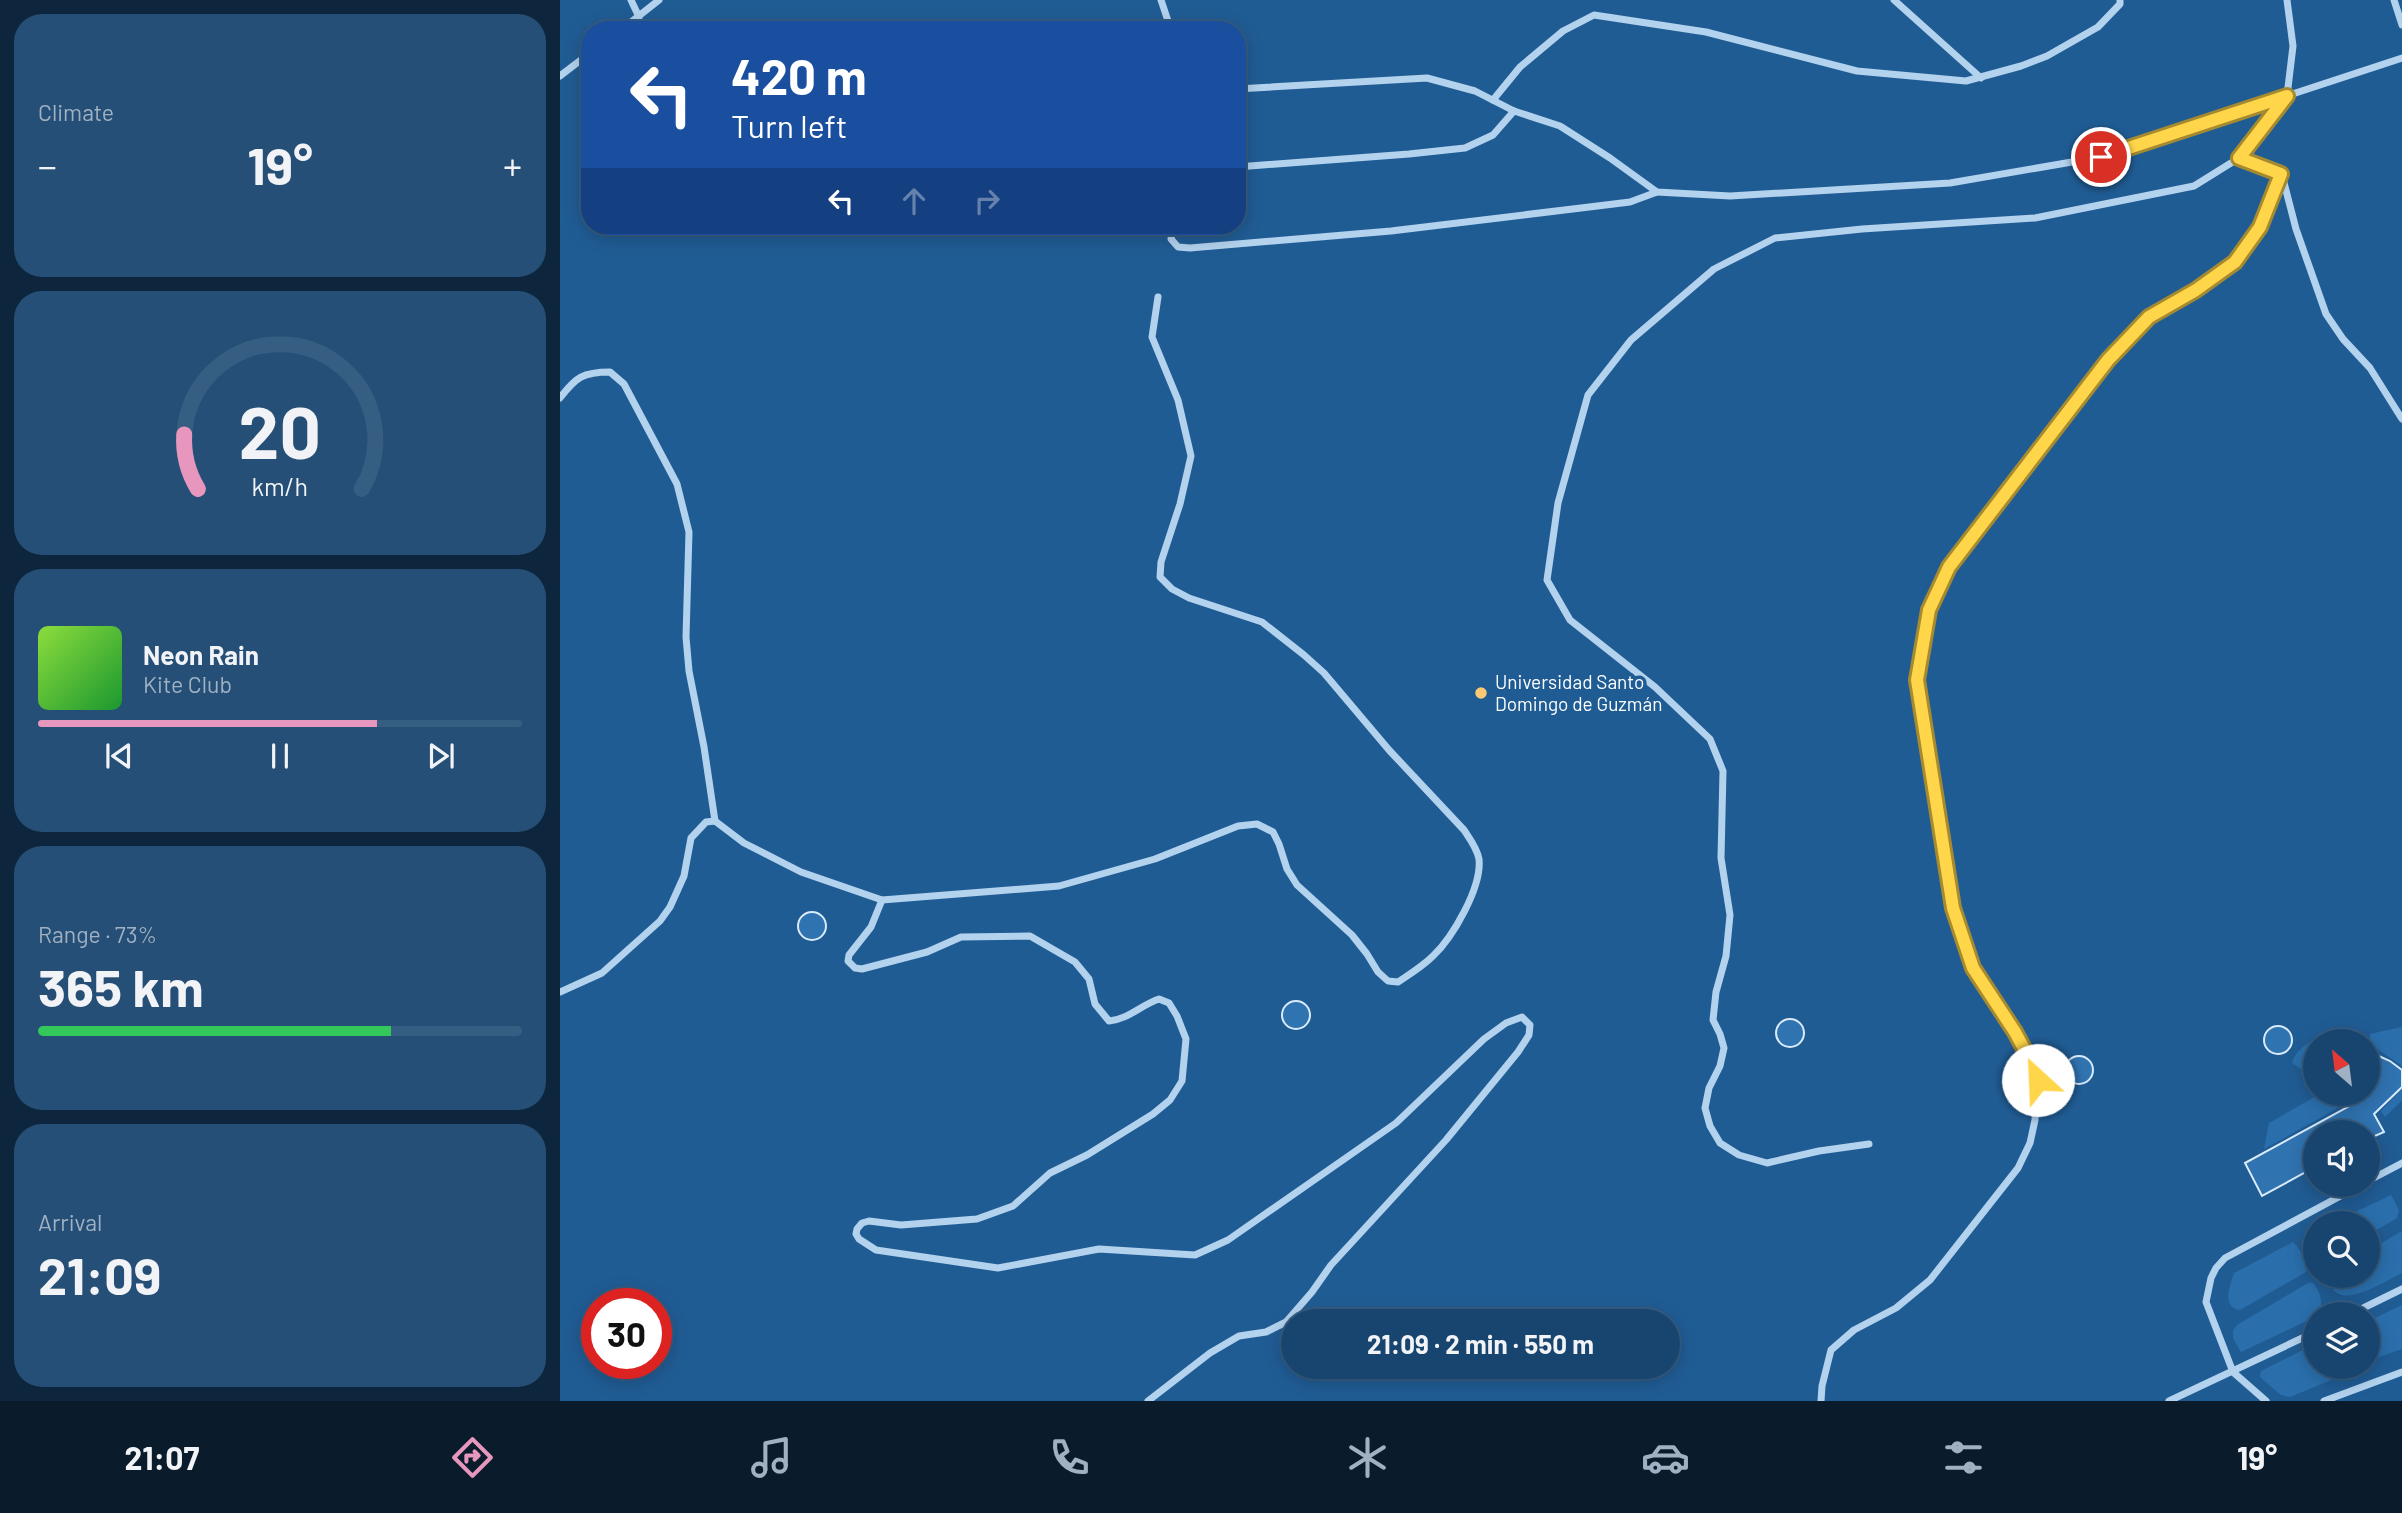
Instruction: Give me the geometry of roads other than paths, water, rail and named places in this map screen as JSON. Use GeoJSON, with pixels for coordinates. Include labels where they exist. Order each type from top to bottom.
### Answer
{"type":"FeatureCollection","features":[{"type":"Feature","properties":{"kind":"street"},"geometry":{"type":"LineString","coordinates":[[631,0],[639,17]]}},
{"type":"Feature","properties":{"kind":"street"},"geometry":{"type":"LineString","coordinates":[[633,21],[659,0]]}},
{"type":"Feature","properties":{"kind":"street"},"geometry":{"type":"LineString","coordinates":[[1161,0],[1168,21]]}},
{"type":"Feature","properties":{"kind":"street"},"geometry":{"type":"LineString","coordinates":[[1894,0],[1981,78]]}},
{"type":"Feature","properties":{"kind":"street"},"geometry":{"type":"LineString","coordinates":[[1493,100],[1520,67],[1563,30],[1594,15],[1706,32],[1857,71],[1966,81],[2047,56],[2071,44],[2098,27],[2120,4],[2120,0]]}},
{"type":"Feature","properties":{"kind":"street"},"geometry":{"type":"LineString","coordinates":[[1869,1144],[1819,1151],[1767,1163],[1740,1155],[1720,1143],[1710,1126],[1705,1108],[1709,1088],[1720,1066],[1724,1048],[1713,1020],[1716,992],[1726,956],[1730,915],[1721,858],[1723,771],[1710,739],[1655,687],[1570,620],[1548,580],[1558,503],[1588,395],[1631,340],[1714,269],[1775,238],[1862,229],[2035,218],[2194,186],[2239,158],[2287,96],[2292,46],[2287,0]]}},
{"type":"Feature","properties":{"kind":"street"},"geometry":{"type":"LineString","coordinates":[[2394,0],[2402,25]]}},
{"type":"Feature","properties":{"kind":"street"},"geometry":{"type":"LineString","coordinates":[[1171,235],[1171,239],[1178,247],[1190,248],[1391,231],[1593,207],[1630,202],[1657,192],[1730,195],[1950,183],[2101,157],[2402,58]]}},
{"type":"Feature","properties":{"kind":"street"},"geometry":{"type":"LineString","coordinates":[[560,76],[581,60]]}},
{"type":"Feature","properties":{"kind":"street"},"geometry":{"type":"LineString","coordinates":[[1246,88],[1427,78],[1475,91],[1514,111],[1560,126],[1657,192]]}},
{"type":"Feature","properties":{"kind":"street"},"geometry":{"type":"LineString","coordinates":[[1246,166],[1465,148],[1493,135],[1514,111]]}},
{"type":"Feature","properties":{"kind":"street"},"geometry":{"type":"LineString","coordinates":[[2239,158],[2281,174]]}},
{"type":"Feature","properties":{"kind":"street"},"geometry":{"type":"LineString","coordinates":[[2281,174],[2296,229],[2326,314],[2343,339],[2370,368],[2402,419]]}},
{"type":"Feature","properties":{"kind":"street"},"geometry":{"type":"LineString","coordinates":[[1821,1401],[1831,1350],[1854,1330],[1896,1308],[1930,1280],[2018,1168],[2030,1143],[2035,1120],[2037,1073],[2015,1032],[1973,968],[1953,908],[1917,680],[1929,610],[1949,567],[2108,360],[2149,317],[2196,290],[2235,262],[2260,227],[2281,174]]}},
{"type":"Feature","properties":{"kind":"street"},"geometry":{"type":"LineString","coordinates":[[560,992],[601,973],[660,920],[670,907],[684,876],[691,838],[706,822],[715,821],[744,843],[792,868],[882,900],[1059,886],[1155,859],[1238,826],[1257,824],[1273,832],[1287,869],[1297,885],[1352,935],[1378,972],[1388,981],[1398,982],[1434,955],[1457,925],[1477,881],[1479,859],[1474,844],[1464,830],[1389,750],[1324,673],[1304,655],[1262,622],[1189,598],[1171,589],[1160,577],[1161,562],[1180,504],[1191,456],[1178,400],[1152,337],[1158,297]]}},
{"type":"Feature","properties":{"kind":"street"},"geometry":{"type":"LineString","coordinates":[[560,398],[578,377],[593,372],[610,372],[624,384],[677,484],[690,533],[687,637],[689,671],[715,821]]}},
{"type":"Feature","properties":{"kind":"street"},"geometry":{"type":"LineString","coordinates":[[882,900],[872,927],[849,955],[849,961],[855,968],[862,969],[927,952],[961,937],[1030,936],[1075,962],[1089,979],[1095,1004],[1109,1021],[1131,1015],[1145,1004],[1158,999],[1169,1003],[1186,1039],[1182,1080],[1170,1100],[1153,1114],[1087,1155],[1050,1173],[1013,1206],[977,1219],[901,1225],[869,1221],[862,1223],[856,1234],[876,1250],[998,1268],[1099,1249],[1195,1255],[1228,1240],[1396,1123],[1460,1060],[1506,1023],[1522,1017],[1530,1025],[1529,1035],[1518,1052],[1462,1120],[1331,1265],[1286,1322],[1266,1332],[1239,1336],[1210,1353],[1148,1401]]}},
{"type":"Feature","properties":{"kind":"street"},"geometry":{"type":"LineString","coordinates":[[2380,1175],[2402,1163]]}},
{"type":"Feature","properties":{"kind":"street"},"geometry":{"type":"LineString","coordinates":[[2266,1401],[2233,1372],[2206,1302],[2216,1268],[2225,1258],[2339,1197]]}},
{"type":"Feature","properties":{"kind":"street"},"geometry":{"type":"LineString","coordinates":[[2375,1302],[2402,1289]]}},
{"type":"Feature","properties":{"kind":"street"},"geometry":{"type":"LineString","coordinates":[[2169,1401],[2303,1338]]}},
{"type":"Feature","properties":{"kind":"street"},"geometry":{"type":"LineString","coordinates":[[2324,1401],[2402,1371]]}},
{"type":"Feature","properties":{"kind":"place","name":"Universidad Santo Domingo de Guzmán"},"geometry":{"type":"Point","coordinates":[1481,693]}}]}
